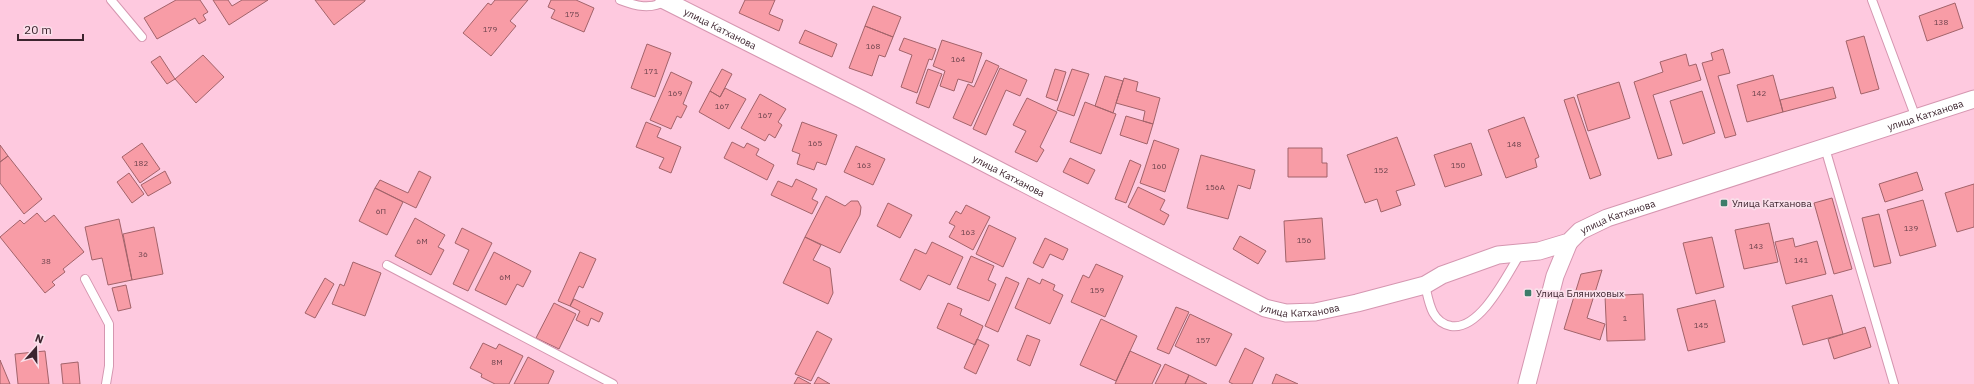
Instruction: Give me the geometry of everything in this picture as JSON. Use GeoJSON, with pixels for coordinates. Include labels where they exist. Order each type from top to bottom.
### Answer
{"type":"FeatureCollection","features":[{"type":"Feature","properties":{"kind":"street","name":"улица Катханова"},"geometry":{"type":"LineString","coordinates":[[665,1],[863,100],[1265,308],[1286,312],[1315,312],[1425,285],[1442,275],[1498,255],[1539,251],[1569,242],[1580,231],[1606,218],[1974,99]]}},
{"type":"Feature","properties":{"kind":"street"},"geometry":{"type":"LineString","coordinates":[[1527,384],[1555,276],[1569,242]]}},
{"type":"Feature","properties":{"kind":"lane"},"geometry":{"type":"LineString","coordinates":[[111,0],[142,37]]}},
{"type":"Feature","properties":{"kind":"lane"},"geometry":{"type":"LineString","coordinates":[[620,0],[633,5],[646,7],[658,6],[665,1]]}},
{"type":"Feature","properties":{"kind":"lane"},"geometry":{"type":"LineString","coordinates":[[1872,0],[1916,118]]}},
{"type":"Feature","properties":{"kind":"lane"},"geometry":{"type":"LineString","coordinates":[[1825,148],[1894,384]]}},
{"type":"Feature","properties":{"kind":"lane"},"geometry":{"type":"LineString","coordinates":[[1425,285],[1432,313],[1439,321],[1449,325],[1461,326],[1467,324],[1479,314],[1489,302],[1521,252]]}},
{"type":"Feature","properties":{"kind":"lane"},"geometry":{"type":"LineString","coordinates":[[387,265],[613,384]]}},
{"type":"Feature","properties":{"kind":"lane"},"geometry":{"type":"LineString","coordinates":[[85,279],[109,324],[109,366],[106,384]]}},
{"type":"Feature","properties":{"kind":"building"},"geometry":{"type":"Polygon","coordinates":[[[176,0],[200,0],[208,12],[203,15],[206,20],[199,24],[195,18],[157,39],[144,18],[176,0]]]}},
{"type":"Feature","properties":{"kind":"building"},"geometry":{"type":"Polygon","coordinates":[[[213,0],[228,0],[232,6],[242,0],[268,0],[229,25],[213,0]]]}},
{"type":"Feature","properties":{"kind":"building"},"geometry":{"type":"Polygon","coordinates":[[[315,0],[365,0],[365,1],[334,25],[315,0]]]}},
{"type":"Feature","properties":{"kind":"building"},"geometry":{"type":"Polygon","coordinates":[[[495,0],[528,0],[510,21],[516,26],[491,56],[463,33],[488,3],[491,5],[495,0]]]}},
{"type":"Feature","properties":{"kind":"building"},"geometry":{"type":"Polygon","coordinates":[[[551,0],[576,0],[594,8],[584,32],[551,18],[555,10],[548,7],[551,0]]]}},
{"type":"Feature","properties":{"kind":"building"},"geometry":{"type":"Polygon","coordinates":[[[745,0],[775,0],[769,14],[783,20],[779,31],[739,13],[745,0]]]}},
{"type":"Feature","properties":{"kind":"building"},"geometry":{"type":"Polygon","coordinates":[[[1955,3],[1963,28],[1927,41],[1919,16],[1955,3]]]}},
{"type":"Feature","properties":{"kind":"building"},"geometry":{"type":"Polygon","coordinates":[[[873,6],[901,17],[893,37],[865,26],[873,6]]]}},
{"type":"Feature","properties":{"kind":"building"},"geometry":{"type":"Polygon","coordinates":[[[865,26],[893,37],[885,57],[879,55],[872,76],[849,68],[865,26]]]}},
{"type":"Feature","properties":{"kind":"building"},"geometry":{"type":"Polygon","coordinates":[[[805,30],[837,44],[832,57],[799,43],[805,30]]]}},
{"type":"Feature","properties":{"kind":"building"},"geometry":{"type":"Polygon","coordinates":[[[1864,36],[1879,89],[1861,94],[1846,41],[1864,36]]]}},
{"type":"Feature","properties":{"kind":"building"},"geometry":{"type":"Polygon","coordinates":[[[904,38],[936,49],[932,60],[929,59],[917,93],[901,87],[912,55],[899,50],[904,38]]]}},
{"type":"Feature","properties":{"kind":"building"},"geometry":{"type":"Polygon","coordinates":[[[942,40],[982,53],[972,83],[958,79],[954,91],[940,86],[945,71],[933,66],[942,40]]]}},
{"type":"Feature","properties":{"kind":"building"},"geometry":{"type":"Polygon","coordinates":[[[647,44],[671,53],[655,97],[631,88],[647,44]]]}},
{"type":"Feature","properties":{"kind":"building"},"geometry":{"type":"Polygon","coordinates":[[[1723,49],[1730,73],[1718,76],[1736,135],[1725,138],[1702,63],[1713,60],[1711,53],[1723,49]]]}},
{"type":"Feature","properties":{"kind":"building"},"geometry":{"type":"Polygon","coordinates":[[[1686,54],[1689,66],[1696,64],[1701,80],[1653,95],[1672,155],[1658,159],[1634,82],[1663,72],[1660,62],[1686,54]]]}},
{"type":"Feature","properties":{"kind":"building"},"geometry":{"type":"Polygon","coordinates":[[[203,55],[224,77],[196,103],[175,79],[203,55]]]}},
{"type":"Feature","properties":{"kind":"building"},"geometry":{"type":"Polygon","coordinates":[[[160,56],[175,79],[167,84],[151,62],[160,56]]]}},
{"type":"Feature","properties":{"kind":"building"},"geometry":{"type":"Polygon","coordinates":[[[986,60],[999,66],[971,126],[953,118],[968,84],[974,87],[986,60]]]}},
{"type":"Feature","properties":{"kind":"building"},"geometry":{"type":"Polygon","coordinates":[[[1000,68],[1027,80],[1020,96],[1006,90],[986,135],[973,129],[1000,68]]]}},
{"type":"Feature","properties":{"kind":"building"},"geometry":{"type":"Polygon","coordinates":[[[722,69],[732,74],[720,97],[710,91],[722,69]]]}},
{"type":"Feature","properties":{"kind":"building"},"geometry":{"type":"Polygon","coordinates":[[[928,69],[942,74],[929,108],[916,103],[928,69]]]}},
{"type":"Feature","properties":{"kind":"building"},"geometry":{"type":"Polygon","coordinates":[[[1055,69],[1066,72],[1057,101],[1046,97],[1055,69]]]}},
{"type":"Feature","properties":{"kind":"building"},"geometry":{"type":"Polygon","coordinates":[[[1072,69],[1089,74],[1074,116],[1057,110],[1072,69]]]}},
{"type":"Feature","properties":{"kind":"building"},"geometry":{"type":"Polygon","coordinates":[[[671,72],[692,82],[683,104],[687,106],[681,118],[677,116],[671,129],[650,120],[671,72]]]}},
{"type":"Feature","properties":{"kind":"building"},"geometry":{"type":"Polygon","coordinates":[[[1773,75],[1783,112],[1747,122],[1737,85],[1773,75]]]}},
{"type":"Feature","properties":{"kind":"building"},"geometry":{"type":"Polygon","coordinates":[[[1105,76],[1123,81],[1113,113],[1095,106],[1105,76]]]}},
{"type":"Feature","properties":{"kind":"building"},"geometry":{"type":"Polygon","coordinates":[[[1124,78],[1138,82],[1136,91],[1160,98],[1153,124],[1143,121],[1145,111],[1116,103],[1124,78]]]}},
{"type":"Feature","properties":{"kind":"building"},"geometry":{"type":"Polygon","coordinates":[[[1619,82],[1630,118],[1588,131],[1577,95],[1619,82]]]}},
{"type":"Feature","properties":{"kind":"building"},"geometry":{"type":"Polygon","coordinates":[[[1833,87],[1836,98],[1783,112],[1780,100],[1833,87]]]}},
{"type":"Feature","properties":{"kind":"building"},"geometry":{"type":"Polygon","coordinates":[[[725,88],[746,99],[729,129],[699,112],[710,91],[720,97],[725,88]]]}},
{"type":"Feature","properties":{"kind":"building"},"geometry":{"type":"Polygon","coordinates":[[[1702,91],[1715,133],[1683,144],[1670,101],[1702,91]]]}},
{"type":"Feature","properties":{"kind":"building"},"geometry":{"type":"Polygon","coordinates":[[[760,94],[786,109],[778,122],[782,125],[775,138],[769,134],[765,141],[741,128],[760,94]]]}},
{"type":"Feature","properties":{"kind":"building"},"geometry":{"type":"Polygon","coordinates":[[[1574,97],[1601,175],[1590,179],[1564,100],[1574,97]]]}},
{"type":"Feature","properties":{"kind":"building"},"geometry":{"type":"Polygon","coordinates":[[[1027,98],[1057,112],[1040,147],[1044,150],[1037,162],[1015,152],[1026,131],[1013,125],[1027,98]]]}},
{"type":"Feature","properties":{"kind":"building"},"geometry":{"type":"Polygon","coordinates":[[[1085,102],[1116,114],[1101,154],[1070,142],[1085,102]]]}},
{"type":"Feature","properties":{"kind":"building"},"geometry":{"type":"Polygon","coordinates":[[[1126,116],[1153,124],[1147,144],[1120,135],[1126,116]]]}},
{"type":"Feature","properties":{"kind":"building"},"geometry":{"type":"Polygon","coordinates":[[[1524,117],[1539,157],[1535,159],[1537,167],[1506,178],[1488,130],[1524,117]]]}},
{"type":"Feature","properties":{"kind":"building"},"geometry":{"type":"Polygon","coordinates":[[[646,122],[661,128],[657,137],[681,147],[671,173],[659,168],[664,158],[636,147],[646,122]]]}},
{"type":"Feature","properties":{"kind":"building"},"geometry":{"type":"Polygon","coordinates":[[[802,122],[837,135],[826,165],[817,162],[814,170],[797,164],[800,154],[792,151],[802,122]]]}},
{"type":"Feature","properties":{"kind":"building"},"geometry":{"type":"Polygon","coordinates":[[[1397,137],[1415,185],[1396,191],[1401,205],[1381,212],[1377,199],[1365,203],[1347,155],[1397,137]]]}},
{"type":"Feature","properties":{"kind":"building"},"geometry":{"type":"Polygon","coordinates":[[[1154,140],[1179,149],[1165,192],[1140,183],[1154,140]]]}},
{"type":"Feature","properties":{"kind":"building"},"geometry":{"type":"Polygon","coordinates":[[[732,142],[744,148],[747,143],[759,149],[756,155],[774,165],[767,180],[724,158],[732,142]]]}},
{"type":"Feature","properties":{"kind":"building"},"geometry":{"type":"Polygon","coordinates":[[[142,143],[160,169],[140,183],[122,157],[142,143]]]}},
{"type":"Feature","properties":{"kind":"building"},"geometry":{"type":"Polygon","coordinates":[[[1471,143],[1482,175],[1445,187],[1434,155],[1471,143]]]}},
{"type":"Feature","properties":{"kind":"building"},"geometry":{"type":"Polygon","coordinates":[[[0,145],[8,156],[0,162],[0,145]]]}},
{"type":"Feature","properties":{"kind":"building"},"geometry":{"type":"Polygon","coordinates":[[[856,146],[885,159],[873,185],[844,172],[856,146]]]}},
{"type":"Feature","properties":{"kind":"building"},"geometry":{"type":"Polygon","coordinates":[[[1288,148],[1322,148],[1322,163],[1327,163],[1327,177],[1288,177],[1288,148]]]}},
{"type":"Feature","properties":{"kind":"building"},"geometry":{"type":"Polygon","coordinates":[[[1201,155],[1255,170],[1250,189],[1238,185],[1228,219],[1187,208],[1201,155]]]}},
{"type":"Feature","properties":{"kind":"building"},"geometry":{"type":"Polygon","coordinates":[[[8,156],[42,199],[24,214],[0,183],[0,162],[8,156]]]}},
{"type":"Feature","properties":{"kind":"building"},"geometry":{"type":"Polygon","coordinates":[[[1070,158],[1095,170],[1088,184],[1063,172],[1070,158]]]}},
{"type":"Feature","properties":{"kind":"building"},"geometry":{"type":"Polygon","coordinates":[[[1130,160],[1141,165],[1126,203],[1115,199],[1130,160]]]}},
{"type":"Feature","properties":{"kind":"building"},"geometry":{"type":"Polygon","coordinates":[[[165,171],[171,183],[148,196],[141,185],[165,171]]]}},
{"type":"Feature","properties":{"kind":"building"},"geometry":{"type":"Polygon","coordinates":[[[419,171],[431,177],[416,208],[375,188],[380,180],[408,193],[419,171]]]}},
{"type":"Feature","properties":{"kind":"building"},"geometry":{"type":"Polygon","coordinates":[[[1917,172],[1923,190],[1885,202],[1879,184],[1917,172]]]}},
{"type":"Feature","properties":{"kind":"building"},"geometry":{"type":"Polygon","coordinates":[[[129,173],[144,194],[132,203],[117,182],[129,173]]]}},
{"type":"Feature","properties":{"kind":"building"},"geometry":{"type":"Polygon","coordinates":[[[796,179],[817,189],[812,199],[818,202],[812,214],[771,195],[778,181],[792,187],[796,179]]]}},
{"type":"Feature","properties":{"kind":"building"},"geometry":{"type":"Polygon","coordinates":[[[1974,184],[1974,227],[1957,232],[1945,193],[1974,184]]]}},
{"type":"Feature","properties":{"kind":"building"},"geometry":{"type":"Polygon","coordinates":[[[1138,187],[1165,200],[1160,210],[1169,215],[1164,225],[1128,207],[1138,187]]]}},
{"type":"Feature","properties":{"kind":"building"},"geometry":{"type":"Polygon","coordinates":[[[375,188],[403,202],[387,235],[359,221],[375,188]]]}},
{"type":"Feature","properties":{"kind":"building"},"geometry":{"type":"Polygon","coordinates":[[[826,196],[845,206],[851,201],[858,201],[861,207],[860,215],[840,253],[805,237],[826,196]]]}},
{"type":"Feature","properties":{"kind":"building"},"geometry":{"type":"Polygon","coordinates":[[[1832,198],[1852,269],[1834,274],[1814,203],[1832,198]]]}},
{"type":"Feature","properties":{"kind":"building"},"geometry":{"type":"Polygon","coordinates":[[[1923,200],[1936,246],[1900,256],[1887,210],[1923,200]]]}},
{"type":"Feature","properties":{"kind":"building"},"geometry":{"type":"Polygon","coordinates":[[[888,203],[912,215],[900,238],[877,226],[888,203]]]}},
{"type":"Feature","properties":{"kind":"building"},"geometry":{"type":"Polygon","coordinates":[[[966,205],[990,217],[973,250],[949,237],[955,226],[949,223],[956,211],[961,214],[966,205]]]}},
{"type":"Feature","properties":{"kind":"building"},"geometry":{"type":"Polygon","coordinates":[[[37,213],[45,222],[54,215],[84,252],[63,269],[65,272],[52,282],[55,285],[45,293],[0,237],[20,220],[24,224],[37,213]]]}},
{"type":"Feature","properties":{"kind":"building"},"geometry":{"type":"Polygon","coordinates":[[[1879,214],[1891,263],[1874,267],[1862,218],[1879,214]]]}},
{"type":"Feature","properties":{"kind":"building"},"geometry":{"type":"Polygon","coordinates":[[[415,218],[445,235],[438,247],[444,250],[431,275],[395,256],[415,218]]]}},
{"type":"Feature","properties":{"kind":"building"},"geometry":{"type":"Polygon","coordinates":[[[1322,218],[1325,259],[1286,262],[1284,221],[1322,218]]]}},
{"type":"Feature","properties":{"kind":"building"},"geometry":{"type":"Polygon","coordinates":[[[119,219],[132,280],[108,285],[102,258],[92,260],[85,227],[119,219]]]}},
{"type":"Feature","properties":{"kind":"building"},"geometry":{"type":"Polygon","coordinates":[[[1769,223],[1778,262],[1744,269],[1735,230],[1769,223]]]}},
{"type":"Feature","properties":{"kind":"building"},"geometry":{"type":"Polygon","coordinates":[[[989,225],[1016,238],[1003,267],[976,254],[989,225]]]}},
{"type":"Feature","properties":{"kind":"building"},"geometry":{"type":"Polygon","coordinates":[[[154,227],[163,274],[132,280],[123,234],[154,227]]]}},
{"type":"Feature","properties":{"kind":"building"},"geometry":{"type":"Polygon","coordinates":[[[462,228],[492,243],[468,291],[453,284],[469,250],[455,243],[462,228]]]}},
{"type":"Feature","properties":{"kind":"building"},"geometry":{"type":"Polygon","coordinates":[[[1240,236],[1266,251],[1258,264],[1233,249],[1240,236]]]}},
{"type":"Feature","properties":{"kind":"building"},"geometry":{"type":"Polygon","coordinates":[[[805,237],[821,245],[813,260],[830,268],[833,293],[828,304],[783,283],[805,237]]]}},
{"type":"Feature","properties":{"kind":"building"},"geometry":{"type":"Polygon","coordinates":[[[1712,237],[1724,287],[1696,294],[1683,243],[1712,237]]]}},
{"type":"Feature","properties":{"kind":"building"},"geometry":{"type":"Polygon","coordinates":[[[1045,238],[1068,249],[1063,260],[1050,254],[1043,268],[1033,263],[1045,238]]]}},
{"type":"Feature","properties":{"kind":"building"},"geometry":{"type":"Polygon","coordinates":[[[1793,238],[1795,247],[1817,241],[1826,274],[1786,284],[1775,242],[1793,238]]]}},
{"type":"Feature","properties":{"kind":"building"},"geometry":{"type":"Polygon","coordinates":[[[932,242],[963,257],[950,285],[928,275],[920,290],[900,280],[915,249],[926,254],[932,242]]]}},
{"type":"Feature","properties":{"kind":"building"},"geometry":{"type":"Polygon","coordinates":[[[494,252],[531,271],[523,287],[517,284],[506,305],[475,290],[494,252]]]}},
{"type":"Feature","properties":{"kind":"building"},"geometry":{"type":"Polygon","coordinates":[[[580,252],[596,259],[583,288],[579,286],[570,306],[558,301],[580,252]]]}},
{"type":"Feature","properties":{"kind":"building"},"geometry":{"type":"Polygon","coordinates":[[[971,256],[994,266],[988,280],[996,284],[989,301],[957,288],[971,256]]]}},
{"type":"Feature","properties":{"kind":"building"},"geometry":{"type":"Polygon","coordinates":[[[353,262],[381,273],[365,316],[332,304],[340,284],[344,286],[353,262]]]}},
{"type":"Feature","properties":{"kind":"building"},"geometry":{"type":"Polygon","coordinates":[[[1096,264],[1123,276],[1105,317],[1071,302],[1083,275],[1089,278],[1096,264]]]}},
{"type":"Feature","properties":{"kind":"building"},"geometry":{"type":"Polygon","coordinates":[[[1602,270],[1587,318],[1605,324],[1600,340],[1564,329],[1581,274],[1602,270]]]}},
{"type":"Feature","properties":{"kind":"building"},"geometry":{"type":"Polygon","coordinates":[[[1006,277],[1019,283],[998,332],[985,326],[1006,277]]]}},
{"type":"Feature","properties":{"kind":"building"},"geometry":{"type":"Polygon","coordinates":[[[325,278],[334,284],[315,318],[305,313],[325,278]]]}},
{"type":"Feature","properties":{"kind":"building"},"geometry":{"type":"Polygon","coordinates":[[[1028,278],[1040,284],[1042,279],[1055,285],[1053,290],[1063,295],[1050,324],[1015,308],[1028,278]]]}},
{"type":"Feature","properties":{"kind":"building"},"geometry":{"type":"Polygon","coordinates":[[[126,285],[131,308],[118,311],[112,288],[126,285]]]}},
{"type":"Feature","properties":{"kind":"building"},"geometry":{"type":"Polygon","coordinates":[[[1643,294],[1645,340],[1607,341],[1605,296],[1643,294]]]}},
{"type":"Feature","properties":{"kind":"building"},"geometry":{"type":"Polygon","coordinates":[[[1832,295],[1843,334],[1803,345],[1792,306],[1832,295]]]}},
{"type":"Feature","properties":{"kind":"building"},"geometry":{"type":"Polygon","coordinates":[[[574,299],[603,313],[599,322],[591,318],[588,326],[576,320],[580,311],[570,306],[574,299]]]}},
{"type":"Feature","properties":{"kind":"building"},"geometry":{"type":"Polygon","coordinates":[[[1715,300],[1725,342],[1688,351],[1677,309],[1715,300]]]}},
{"type":"Feature","properties":{"kind":"building"},"geometry":{"type":"Polygon","coordinates":[[[554,303],[576,314],[559,349],[536,338],[554,303]]]}},
{"type":"Feature","properties":{"kind":"building"},"geometry":{"type":"Polygon","coordinates":[[[948,303],[962,309],[960,315],[983,326],[975,345],[937,328],[948,303]]]}},
{"type":"Feature","properties":{"kind":"building"},"geometry":{"type":"Polygon","coordinates":[[[1176,307],[1189,312],[1169,354],[1157,349],[1176,307]]]}},
{"type":"Feature","properties":{"kind":"building"},"geometry":{"type":"Polygon","coordinates":[[[1190,314],[1232,334],[1216,366],[1175,346],[1190,314]]]}},
{"type":"Feature","properties":{"kind":"building"},"geometry":{"type":"Polygon","coordinates":[[[1101,319],[1137,336],[1116,381],[1080,365],[1101,319]]]}},
{"type":"Feature","properties":{"kind":"building"},"geometry":{"type":"Polygon","coordinates":[[[1865,327],[1871,347],[1834,359],[1828,339],[1865,327]]]}},
{"type":"Feature","properties":{"kind":"building"},"geometry":{"type":"Polygon","coordinates":[[[817,331],[832,339],[811,381],[795,374],[817,331]]]}},
{"type":"Feature","properties":{"kind":"building"},"geometry":{"type":"Polygon","coordinates":[[[1027,335],[1040,340],[1030,366],[1017,360],[1027,335]]]}},
{"type":"Feature","properties":{"kind":"building"},"geometry":{"type":"Polygon","coordinates":[[[977,339],[989,345],[976,374],[964,368],[977,339]]]}},
{"type":"Feature","properties":{"kind":"building"},"geometry":{"type":"Polygon","coordinates":[[[483,343],[496,349],[499,344],[523,356],[509,384],[495,384],[481,377],[482,374],[470,368],[483,343]]]}},
{"type":"Feature","properties":{"kind":"building"},"geometry":{"type":"Polygon","coordinates":[[[1245,348],[1264,358],[1252,384],[1233,384],[1229,382],[1245,348]]]}},
{"type":"Feature","properties":{"kind":"building"},"geometry":{"type":"Polygon","coordinates":[[[45,351],[49,384],[18,384],[15,354],[45,351]]]}},
{"type":"Feature","properties":{"kind":"building"},"geometry":{"type":"Polygon","coordinates":[[[1130,351],[1161,365],[1152,384],[1115,384],[1130,351]]]}},
{"type":"Feature","properties":{"kind":"building"},"geometry":{"type":"Polygon","coordinates":[[[528,357],[554,371],[548,384],[514,384],[528,357]]]}},
{"type":"Feature","properties":{"kind":"building"},"geometry":{"type":"Polygon","coordinates":[[[0,360],[10,384],[0,384],[0,360]]]}},
{"type":"Feature","properties":{"kind":"building"},"geometry":{"type":"Polygon","coordinates":[[[78,362],[80,384],[63,384],[61,364],[78,362]]]}},
{"type":"Feature","properties":{"kind":"building"},"geometry":{"type":"Polygon","coordinates":[[[1165,364],[1189,375],[1185,384],[1155,384],[1165,364]]]}},
{"type":"Feature","properties":{"kind":"building"},"geometry":{"type":"Polygon","coordinates":[[[1276,374],[1298,384],[1272,384],[1276,374]]]}},
{"type":"Feature","properties":{"kind":"building"},"geometry":{"type":"Polygon","coordinates":[[[1189,375],[1207,384],[1185,384],[1189,375]]]}},
{"type":"Feature","properties":{"kind":"building"},"geometry":{"type":"Polygon","coordinates":[[[798,377],[811,384],[794,384],[798,377]]]}},
{"type":"Feature","properties":{"kind":"building"},"geometry":{"type":"Polygon","coordinates":[[[818,377],[830,384],[814,384],[818,377]]]}},
{"type":"Feature","properties":{"kind":"place","name":"Улица Катханова"},"geometry":{"type":"Point","coordinates":[1724,203]}},
{"type":"Feature","properties":{"kind":"place","name":"Улица Бляниховых"},"geometry":{"type":"Point","coordinates":[1528,293]}}]}
